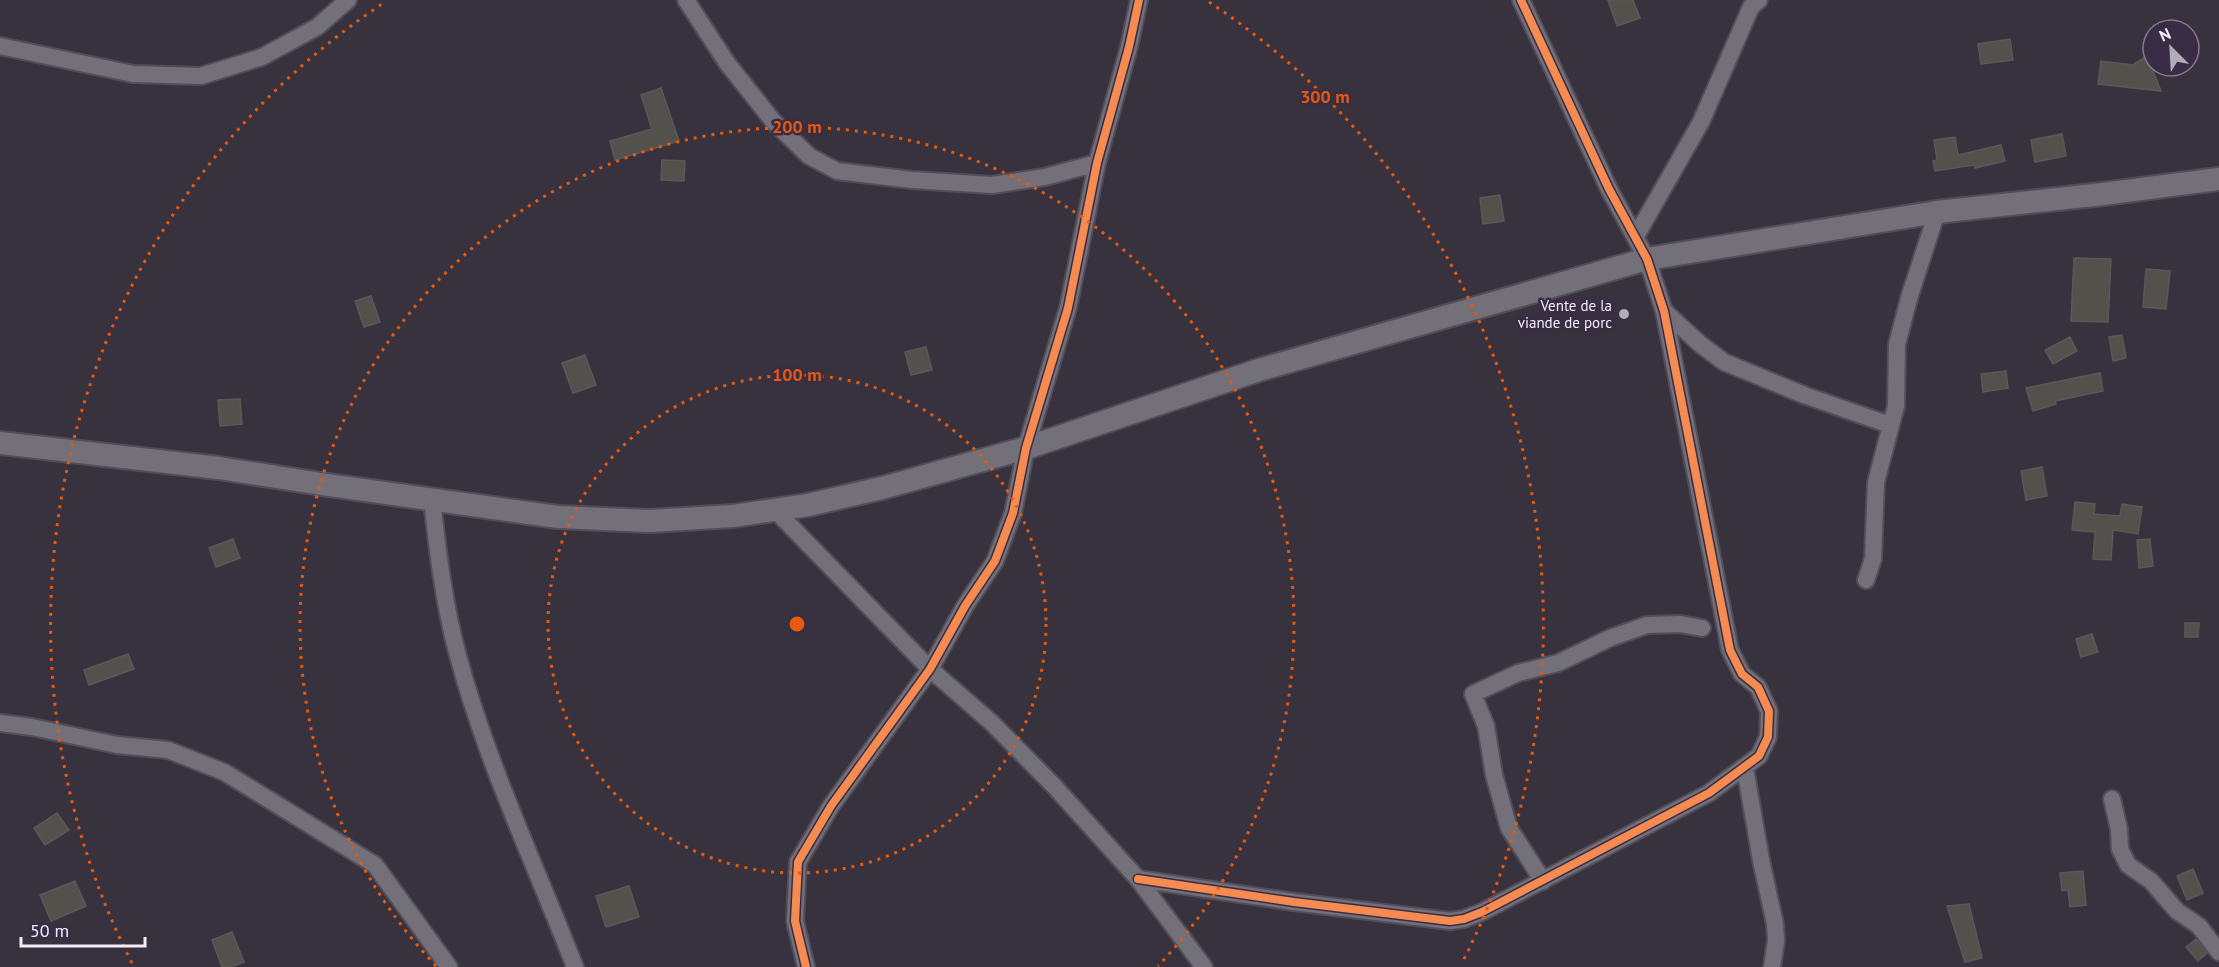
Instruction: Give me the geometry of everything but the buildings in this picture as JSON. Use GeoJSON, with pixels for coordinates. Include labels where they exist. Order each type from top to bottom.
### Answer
{"type":"FeatureCollection","features":[{"type":"Feature","properties":{"kind":"main road"},"geometry":{"type":"LineString","coordinates":[[0,443],[219,468],[558,517],[649,521],[733,516],[882,489],[1026,448],[1259,370],[1647,259],[1937,212],[2219,179]]}},
{"type":"Feature","properties":{"kind":"street"},"geometry":{"type":"LineString","coordinates":[[0,46],[133,74],[201,76],[262,57],[317,27],[348,0]]}},
{"type":"Feature","properties":{"kind":"street"},"geometry":{"type":"LineString","coordinates":[[686,0],[727,63],[772,121],[809,156],[837,171],[912,180],[992,185],[1045,177],[1097,163]]}},
{"type":"Feature","properties":{"kind":"street"},"geometry":{"type":"LineString","coordinates":[[806,967],[795,921],[798,862],[831,806],[930,669],[965,606],[995,561],[1013,513],[1026,448],[1068,308],[1097,163],[1139,0]]}},
{"type":"Feature","properties":{"kind":"street"},"geometry":{"type":"LineString","coordinates":[[1138,879],[1450,921],[1464,919],[1543,881],[1709,793],[1759,756],[1768,737],[1768,711],[1758,687],[1742,674],[1730,650],[1664,311],[1647,259],[1609,189],[1521,0]]}},
{"type":"Feature","properties":{"kind":"street"},"geometry":{"type":"LineString","coordinates":[[1636,236],[1701,122],[1751,7],[1759,0]]}},
{"type":"Feature","properties":{"kind":"street"},"geometry":{"type":"LineString","coordinates":[[1866,580],[1873,559],[1876,482],[1896,406],[1897,344],[1937,212]]}},
{"type":"Feature","properties":{"kind":"street"},"geometry":{"type":"LineString","coordinates":[[1664,311],[1700,344],[1724,362],[1804,395],[1890,425]]}},
{"type":"Feature","properties":{"kind":"street"},"geometry":{"type":"LineString","coordinates":[[432,500],[440,577],[462,668],[483,736],[576,967]]}},
{"type":"Feature","properties":{"kind":"street"},"geometry":{"type":"LineString","coordinates":[[775,510],[930,669],[992,723],[1054,786],[1138,879],[1204,967]]}},
{"type":"Feature","properties":{"kind":"street"},"geometry":{"type":"LineString","coordinates":[[1543,881],[1509,828],[1494,775],[1486,726],[1473,694],[1518,674],[1558,663],[1610,638],[1647,625],[1680,624],[1702,628]]}},
{"type":"Feature","properties":{"kind":"street"},"geometry":{"type":"LineString","coordinates":[[0,723],[32,727],[117,745],[168,750],[224,772],[375,865],[449,967]]}},
{"type":"Feature","properties":{"kind":"street"},"geometry":{"type":"LineString","coordinates":[[1745,768],[1761,861],[1775,924],[1776,941],[1772,967]]}},
{"type":"Feature","properties":{"kind":"street"},"geometry":{"type":"LineString","coordinates":[[2112,799],[2119,829],[2120,849],[2128,866],[2151,881],[2177,911],[2199,926],[2219,952]]}},
{"type":"Feature","properties":{"kind":"cycle path"},"geometry":{"type":"LineString","coordinates":[[806,967],[795,921],[798,862],[831,806],[930,669],[965,606],[995,561],[1013,513],[1026,448],[1068,308],[1097,163],[1129,47],[1139,0]]}},
{"type":"Feature","properties":{"kind":"cycle path"},"geometry":{"type":"LineString","coordinates":[[1138,879],[1294,902],[1450,921],[1464,919],[1482,912],[1709,793],[1759,756],[1768,737],[1769,711],[1758,687],[1742,674],[1730,650],[1664,311],[1647,259],[1609,189],[1521,0]]}},
{"type":"Feature","properties":{"kind":"place","name":"Vente de la viande de porc"},"geometry":{"type":"Point","coordinates":[1624,314]}}]}
